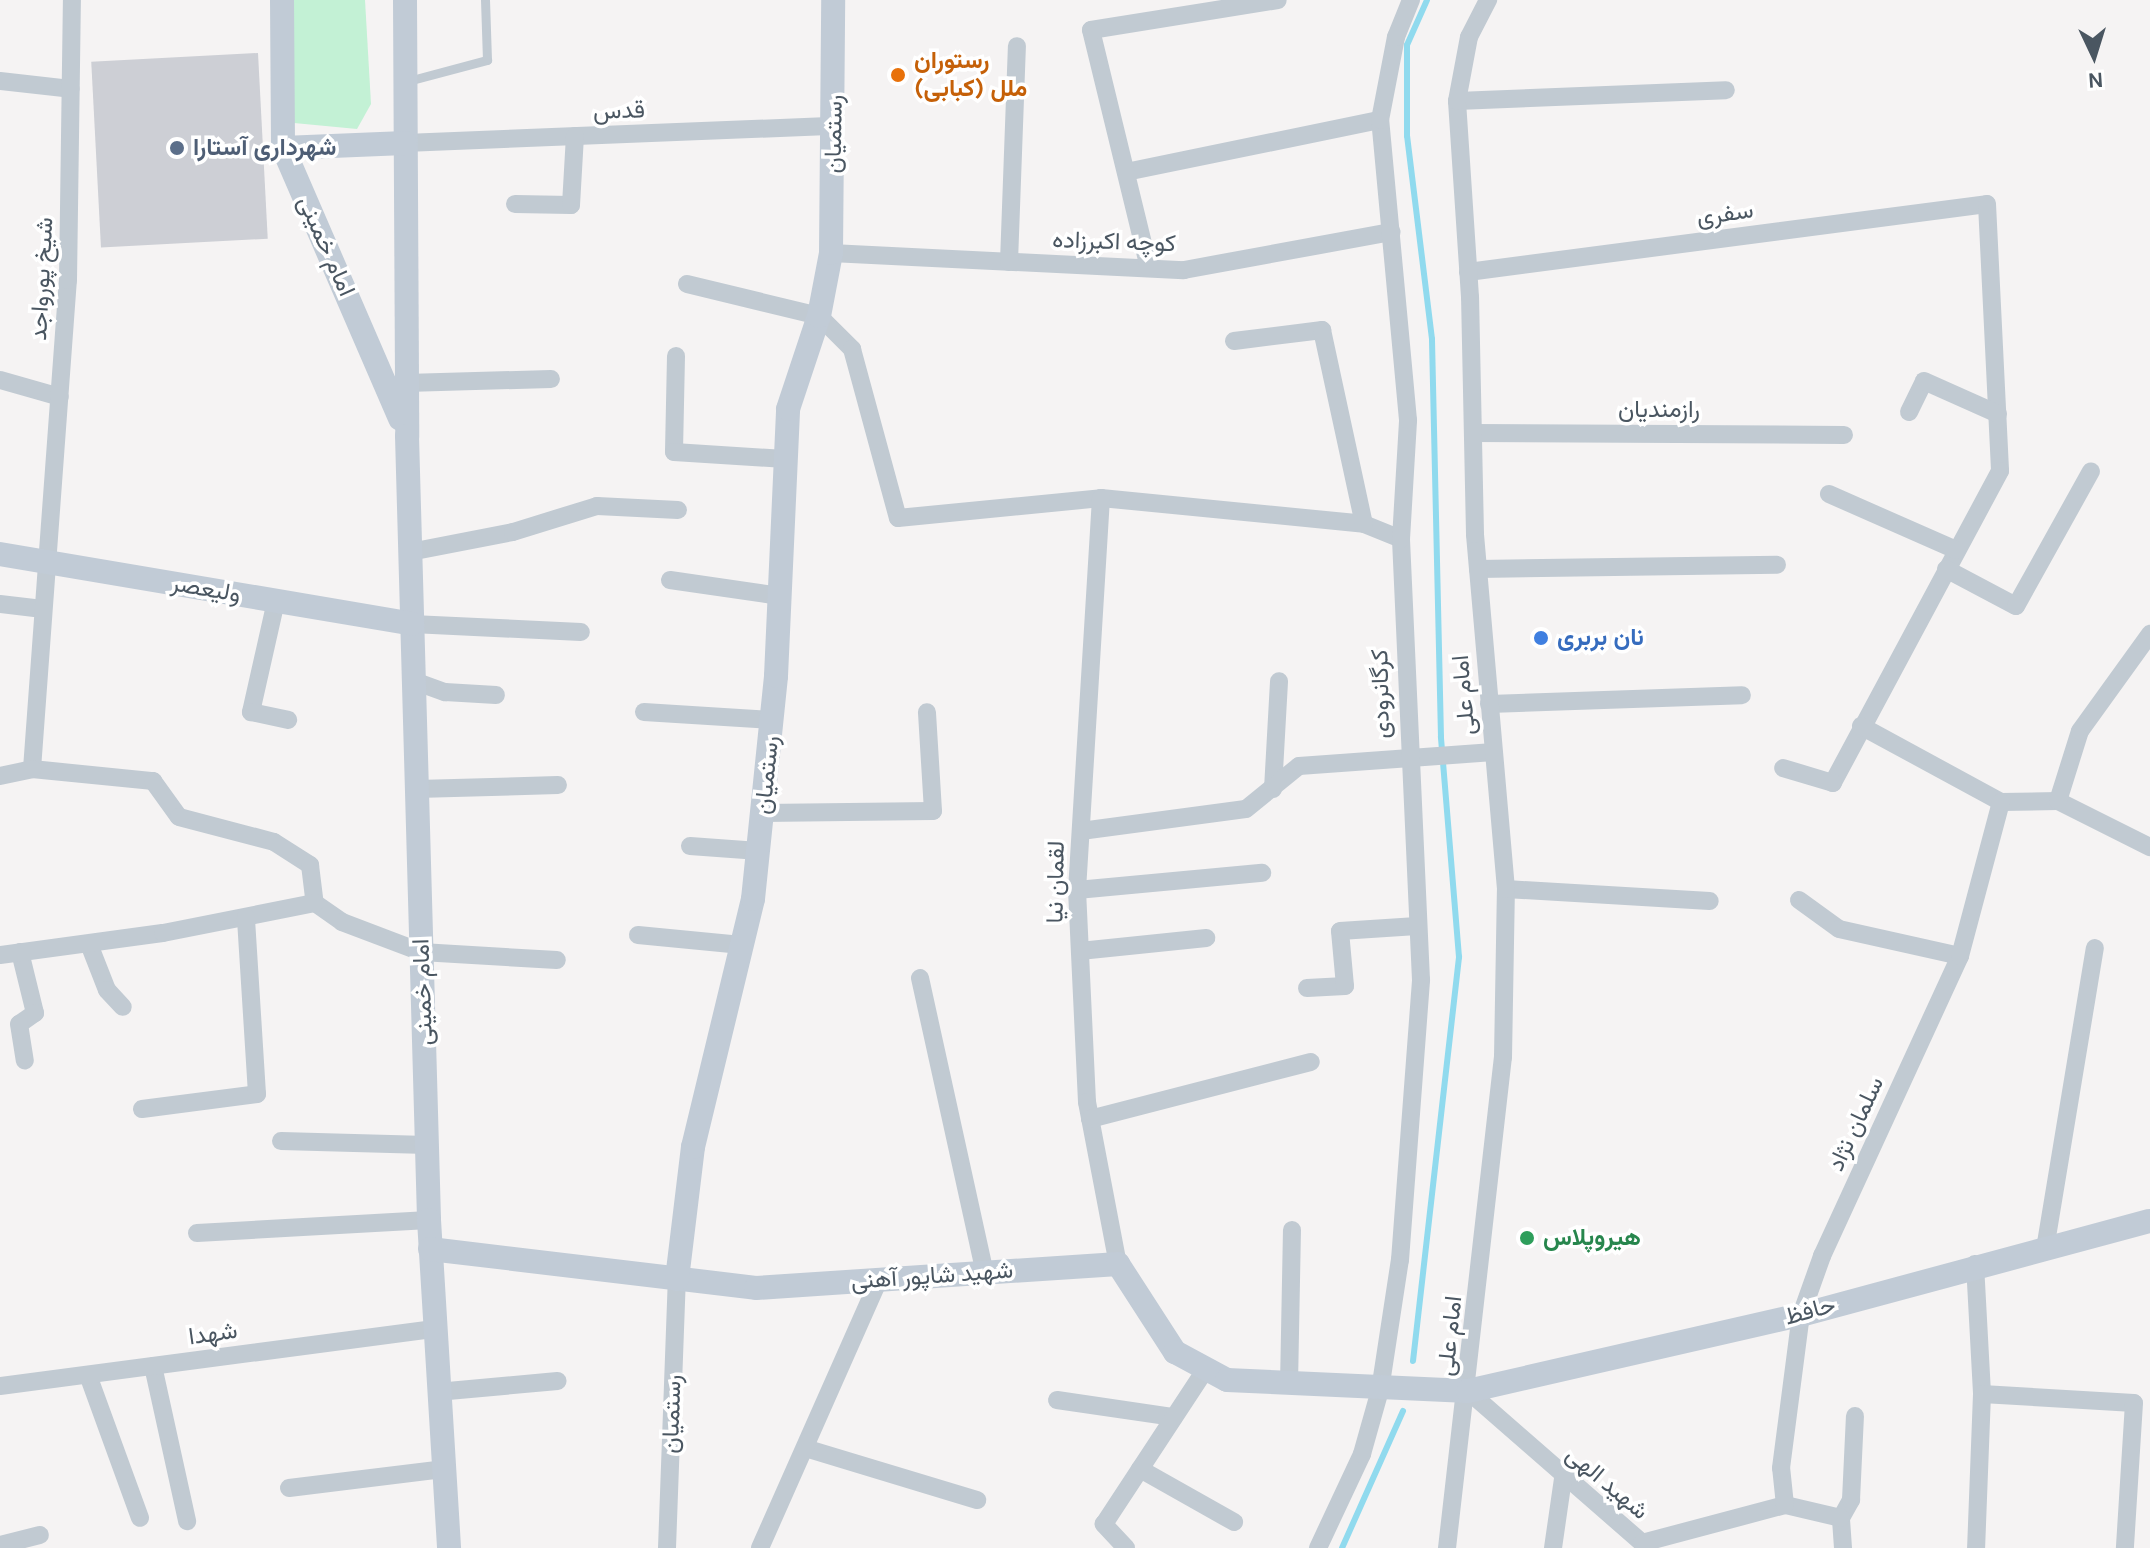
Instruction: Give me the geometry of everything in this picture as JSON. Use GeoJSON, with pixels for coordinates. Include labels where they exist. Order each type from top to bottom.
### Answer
{"type":"FeatureCollection","features":[{"type":"Feature","properties":{"kind":"street","name":"شیخ پورواجد"},"geometry":{"type":"LineString","coordinates":[[32,769],[60,397],[72,0]]}},
{"type":"Feature","properties":{"kind":"street","name":"امام خمینی"},"geometry":{"type":"LineString","coordinates":[[282,0],[283,148],[407,436]]}},
{"type":"Feature","properties":{"kind":"street","name":"امام خمینی"},"geometry":{"type":"LineString","coordinates":[[405,0],[406,383],[421,952],[432,1329],[449,1548]]}},
{"type":"Feature","properties":{"kind":"street","name":"رستمیان"},"geometry":{"type":"LineString","coordinates":[[667,1548],[677,1279],[693,1147],[742,945],[759,851],[772,720],[788,409],[819,316],[831,253],[835,126],[833,0]]}},
{"type":"Feature","properties":{"kind":"street"},"geometry":{"type":"LineString","coordinates":[[1149,268],[1091,30],[1278,0]]}},
{"type":"Feature","properties":{"kind":"street","name":"کرگانرودی"},"geometry":{"type":"LineString","coordinates":[[1318,1548],[1362,1454],[1380,1390],[1400,1260],[1421,980],[1407,758],[1401,539],[1408,420],[1380,120],[1396,37],[1411,0]]}},
{"type":"Feature","properties":{"kind":"street","name":"امام علی"},"geometry":{"type":"LineString","coordinates":[[1447,1548],[1468,1391],[1503,1057],[1506,889],[1478,569],[1468,272],[1457,101],[1469,37],[1488,0]]}},
{"type":"Feature","properties":{"kind":"street"},"geometry":{"type":"LineString","coordinates":[[1009,262],[1017,46]]}},
{"type":"Feature","properties":{"kind":"street"},"geometry":{"type":"LineString","coordinates":[[0,81],[71,89]]}},
{"type":"Feature","properties":{"kind":"street"},"geometry":{"type":"LineString","coordinates":[[1457,101],[1726,90]]}},
{"type":"Feature","properties":{"kind":"street"},"geometry":{"type":"LineString","coordinates":[[1126,172],[1380,120]]}},
{"type":"Feature","properties":{"kind":"street","name":"قدس"},"geometry":{"type":"LineString","coordinates":[[405,143],[835,126]]}},
{"type":"Feature","properties":{"kind":"street"},"geometry":{"type":"LineString","coordinates":[[515,204],[571,205],[575,136]]}},
{"type":"Feature","properties":{"kind":"street"},"geometry":{"type":"LineString","coordinates":[[283,148],[405,143]]}},
{"type":"Feature","properties":{"kind":"street","name":"سفری"},"geometry":{"type":"LineString","coordinates":[[1468,272],[1987,204],[1998,414]]}},
{"type":"Feature","properties":{"kind":"street","name":"کوچه اکبرزاده"},"geometry":{"type":"LineString","coordinates":[[831,253],[1184,270],[1392,232]]}},
{"type":"Feature","properties":{"kind":"street"},"geometry":{"type":"LineString","coordinates":[[687,284],[819,316],[852,349],[898,518],[1101,498],[1364,524],[1401,539]]}},
{"type":"Feature","properties":{"kind":"street"},"geometry":{"type":"LineString","coordinates":[[1234,341],[1322,330],[1364,524]]}},
{"type":"Feature","properties":{"kind":"street"},"geometry":{"type":"LineString","coordinates":[[676,356],[674,452],[785,459]]}},
{"type":"Feature","properties":{"kind":"street"},"geometry":{"type":"LineString","coordinates":[[406,383],[551,379]]}},
{"type":"Feature","properties":{"kind":"street"},"geometry":{"type":"LineString","coordinates":[[0,380],[60,397]]}},
{"type":"Feature","properties":{"kind":"street"},"geometry":{"type":"LineString","coordinates":[[1783,768],[1833,783],[2000,471],[1998,414],[1924,381],[1909,412]]}},
{"type":"Feature","properties":{"kind":"street","name":"رازمندیان"},"geometry":{"type":"LineString","coordinates":[[1473,433],[1844,435]]}},
{"type":"Feature","properties":{"kind":"street"},"geometry":{"type":"LineString","coordinates":[[1946,569],[2016,606],[2091,471]]}},
{"type":"Feature","properties":{"kind":"street"},"geometry":{"type":"LineString","coordinates":[[1829,494],[1956,550]]}},
{"type":"Feature","properties":{"kind":"street","name":"لقمان نیا"},"geometry":{"type":"LineString","coordinates":[[1101,498],[1077,890],[1090,1119],[1118,1264]]}},
{"type":"Feature","properties":{"kind":"street"},"geometry":{"type":"LineString","coordinates":[[410,552],[513,532],[597,506],[678,510]]}},
{"type":"Feature","properties":{"kind":"street","name":"ولیعصر"},"geometry":{"type":"LineString","coordinates":[[0,554],[46,559],[412,624]]}},
{"type":"Feature","properties":{"kind":"street"},"geometry":{"type":"LineString","coordinates":[[1478,569],[1777,565]]}},
{"type":"Feature","properties":{"kind":"street"},"geometry":{"type":"LineString","coordinates":[[670,580],[780,596]]}},
{"type":"Feature","properties":{"kind":"street"},"geometry":{"type":"LineString","coordinates":[[276,601],[251,712],[288,720]]}},
{"type":"Feature","properties":{"kind":"street"},"geometry":{"type":"LineString","coordinates":[[0,604],[43,609]]}},
{"type":"Feature","properties":{"kind":"street"},"geometry":{"type":"LineString","coordinates":[[412,624],[581,632]]}},
{"type":"Feature","properties":{"kind":"street"},"geometry":{"type":"LineString","coordinates":[[2058,801],[2080,731],[2150,634]]}},
{"type":"Feature","properties":{"kind":"street"},"geometry":{"type":"LineString","coordinates":[[414,681],[445,692],[496,695]]}},
{"type":"Feature","properties":{"kind":"street"},"geometry":{"type":"LineString","coordinates":[[1273,789],[1279,681]]}},
{"type":"Feature","properties":{"kind":"street"},"geometry":{"type":"LineString","coordinates":[[1489,704],[1742,695]]}},
{"type":"Feature","properties":{"kind":"street"},"geometry":{"type":"LineString","coordinates":[[644,712],[772,720]]}},
{"type":"Feature","properties":{"kind":"street"},"geometry":{"type":"LineString","coordinates":[[763,813],[933,811],[927,712]]}},
{"type":"Feature","properties":{"kind":"street"},"geometry":{"type":"LineString","coordinates":[[1861,726],[2001,802],[2058,801],[2150,847]]}},
{"type":"Feature","properties":{"kind":"street"},"geometry":{"type":"LineString","coordinates":[[1081,831],[1246,809],[1299,766],[1493,752]]}},
{"type":"Feature","properties":{"kind":"street"},"geometry":{"type":"LineString","coordinates":[[0,776],[32,769],[153,781],[179,817],[274,842],[310,865],[315,903]]}},
{"type":"Feature","properties":{"kind":"street"},"geometry":{"type":"LineString","coordinates":[[417,789],[558,785]]}},
{"type":"Feature","properties":{"kind":"street","name":"سلمان نژاد"},"geometry":{"type":"LineString","coordinates":[[1785,1505],[1781,1468],[1801,1315],[1822,1256],[1960,956],[2001,802]]}},
{"type":"Feature","properties":{"kind":"street"},"geometry":{"type":"LineString","coordinates":[[690,846],[759,851]]}},
{"type":"Feature","properties":{"kind":"street"},"geometry":{"type":"LineString","coordinates":[[1077,890],[1262,873]]}},
{"type":"Feature","properties":{"kind":"street"},"geometry":{"type":"LineString","coordinates":[[1506,889],[1710,901]]}},
{"type":"Feature","properties":{"kind":"street"},"geometry":{"type":"LineString","coordinates":[[1799,900],[1839,929],[1960,956]]}},
{"type":"Feature","properties":{"kind":"street"},"geometry":{"type":"LineString","coordinates":[[0,955],[89,944],[315,903],[342,922],[421,952],[557,960]]}},
{"type":"Feature","properties":{"kind":"street"},"geometry":{"type":"LineString","coordinates":[[142,1109],[257,1094],[246,917]]}},
{"type":"Feature","properties":{"kind":"street"},"geometry":{"type":"LineString","coordinates":[[1307,988],[1345,986],[1340,931],[1417,926]]}},
{"type":"Feature","properties":{"kind":"street"},"geometry":{"type":"LineString","coordinates":[[638,935],[742,945]]}},
{"type":"Feature","properties":{"kind":"street"},"geometry":{"type":"LineString","coordinates":[[1080,951],[1206,938]]}},
{"type":"Feature","properties":{"kind":"street"},"geometry":{"type":"LineString","coordinates":[[89,944],[107,990],[123,1007]]}},
{"type":"Feature","properties":{"kind":"street"},"geometry":{"type":"LineString","coordinates":[[2045,1249],[2095,948]]}},
{"type":"Feature","properties":{"kind":"street"},"geometry":{"type":"LineString","coordinates":[[20,952],[35,1013],[19,1024],[25,1061]]}},
{"type":"Feature","properties":{"kind":"street"},"geometry":{"type":"LineString","coordinates":[[920,978],[985,1273]]}},
{"type":"Feature","properties":{"kind":"street"},"geometry":{"type":"LineString","coordinates":[[1090,1119],[1311,1062]]}},
{"type":"Feature","properties":{"kind":"street"},"geometry":{"type":"LineString","coordinates":[[281,1141],[427,1145]]}},
{"type":"Feature","properties":{"kind":"street"},"geometry":{"type":"LineString","coordinates":[[197,1233],[429,1220]]}},
{"type":"Feature","properties":{"kind":"street","name":"حافظ"},"geometry":{"type":"LineString","coordinates":[[1380,1390],[1468,1391],[1801,1315],[1975,1264],[2150,1221]]}},
{"type":"Feature","properties":{"kind":"street"},"geometry":{"type":"LineString","coordinates":[[1289,1385],[1292,1230]]}},
{"type":"Feature","properties":{"kind":"street","name":"شهید شاپور آهنی"},"geometry":{"type":"LineString","coordinates":[[430,1249],[756,1288],[1118,1264]]}},
{"type":"Feature","properties":{"kind":"street"},"geometry":{"type":"LineString","coordinates":[[1118,1264],[1175,1352],[1227,1380],[1380,1390]]}},
{"type":"Feature","properties":{"kind":"street"},"geometry":{"type":"LineString","coordinates":[[1975,1264],[1982,1394],[1976,1548]]}},
{"type":"Feature","properties":{"kind":"street"},"geometry":{"type":"LineString","coordinates":[[760,1548],[879,1280]]}},
{"type":"Feature","properties":{"kind":"street","name":"شهدا"},"geometry":{"type":"LineString","coordinates":[[0,1386],[432,1329]]}},
{"type":"Feature","properties":{"kind":"street"},"geometry":{"type":"LineString","coordinates":[[153,1366],[187,1521]]}},
{"type":"Feature","properties":{"kind":"street"},"geometry":{"type":"LineString","coordinates":[[1126,1548],[1104,1524],[1206,1369]]}},
{"type":"Feature","properties":{"kind":"street"},"geometry":{"type":"LineString","coordinates":[[88,1375],[140,1518]]}},
{"type":"Feature","properties":{"kind":"street"},"geometry":{"type":"LineString","coordinates":[[437,1392],[558,1381]]}},
{"type":"Feature","properties":{"kind":"street","name":"شهید الهی"},"geometry":{"type":"LineString","coordinates":[[1468,1391],[1563,1479],[1642,1546],[1785,1505]]}},
{"type":"Feature","properties":{"kind":"street"},"geometry":{"type":"LineString","coordinates":[[1982,1394],[2142,1404],[2125,1548]]}},
{"type":"Feature","properties":{"kind":"street"},"geometry":{"type":"LineString","coordinates":[[1057,1400],[1174,1417]]}},
{"type":"Feature","properties":{"kind":"street"},"geometry":{"type":"LineString","coordinates":[[1843,1548],[1841,1518],[1851,1500],[1855,1416]]}},
{"type":"Feature","properties":{"kind":"street"},"geometry":{"type":"LineString","coordinates":[[805,1448],[977,1500]]}},
{"type":"Feature","properties":{"kind":"street"},"geometry":{"type":"LineString","coordinates":[[289,1488],[443,1469]]}},
{"type":"Feature","properties":{"kind":"street"},"geometry":{"type":"LineString","coordinates":[[1140,1469],[1234,1522]]}},
{"type":"Feature","properties":{"kind":"street"},"geometry":{"type":"LineString","coordinates":[[1553,1548],[1563,1479]]}},
{"type":"Feature","properties":{"kind":"street"},"geometry":{"type":"LineString","coordinates":[[1785,1505],[1841,1518]]}},
{"type":"Feature","properties":{"kind":"street"},"geometry":{"type":"LineString","coordinates":[[0,1545],[40,1535]]}},
{"type":"Feature","properties":{"kind":"lane"},"geometry":{"type":"LineString","coordinates":[[404,82],[487,60],[485,0]]}},
{"type":"Feature","properties":{"kind":"green space"},"geometry":{"type":"Polygon","coordinates":[[[294,0],[365,0],[371,104],[357,129],[294,123],[294,0]]]}},
{"type":"Feature","properties":{"kind":"building","name":"شهرداری آستارا"},"geometry":{"type":"Polygon","coordinates":[[[258,53],[268,239],[101,247],[91,62],[258,53]]]}},
{"type":"Feature","properties":{"kind":"waterway"},"geometry":{"type":"LineString","coordinates":[[1413,1361],[1459,957],[1441,737],[1432,339],[1407,136],[1407,45],[1427,0]]}},
{"type":"Feature","properties":{"kind":"waterway"},"geometry":{"type":"LineString","coordinates":[[1342,1548],[1403,1411]]}},
{"type":"Feature","properties":{"kind":"place","name":"رستوران ملل (کبابی)"},"geometry":{"type":"Point","coordinates":[898,75]}},
{"type":"Feature","properties":{"kind":"place","name":"شهرداری آستارا"},"geometry":{"type":"Point","coordinates":[177,148]}},
{"type":"Feature","properties":{"kind":"place","name":"نان بربری"},"geometry":{"type":"Point","coordinates":[1541,638]}},
{"type":"Feature","properties":{"kind":"place","name":"هیروپلاس"},"geometry":{"type":"Point","coordinates":[1527,1238]}}]}
